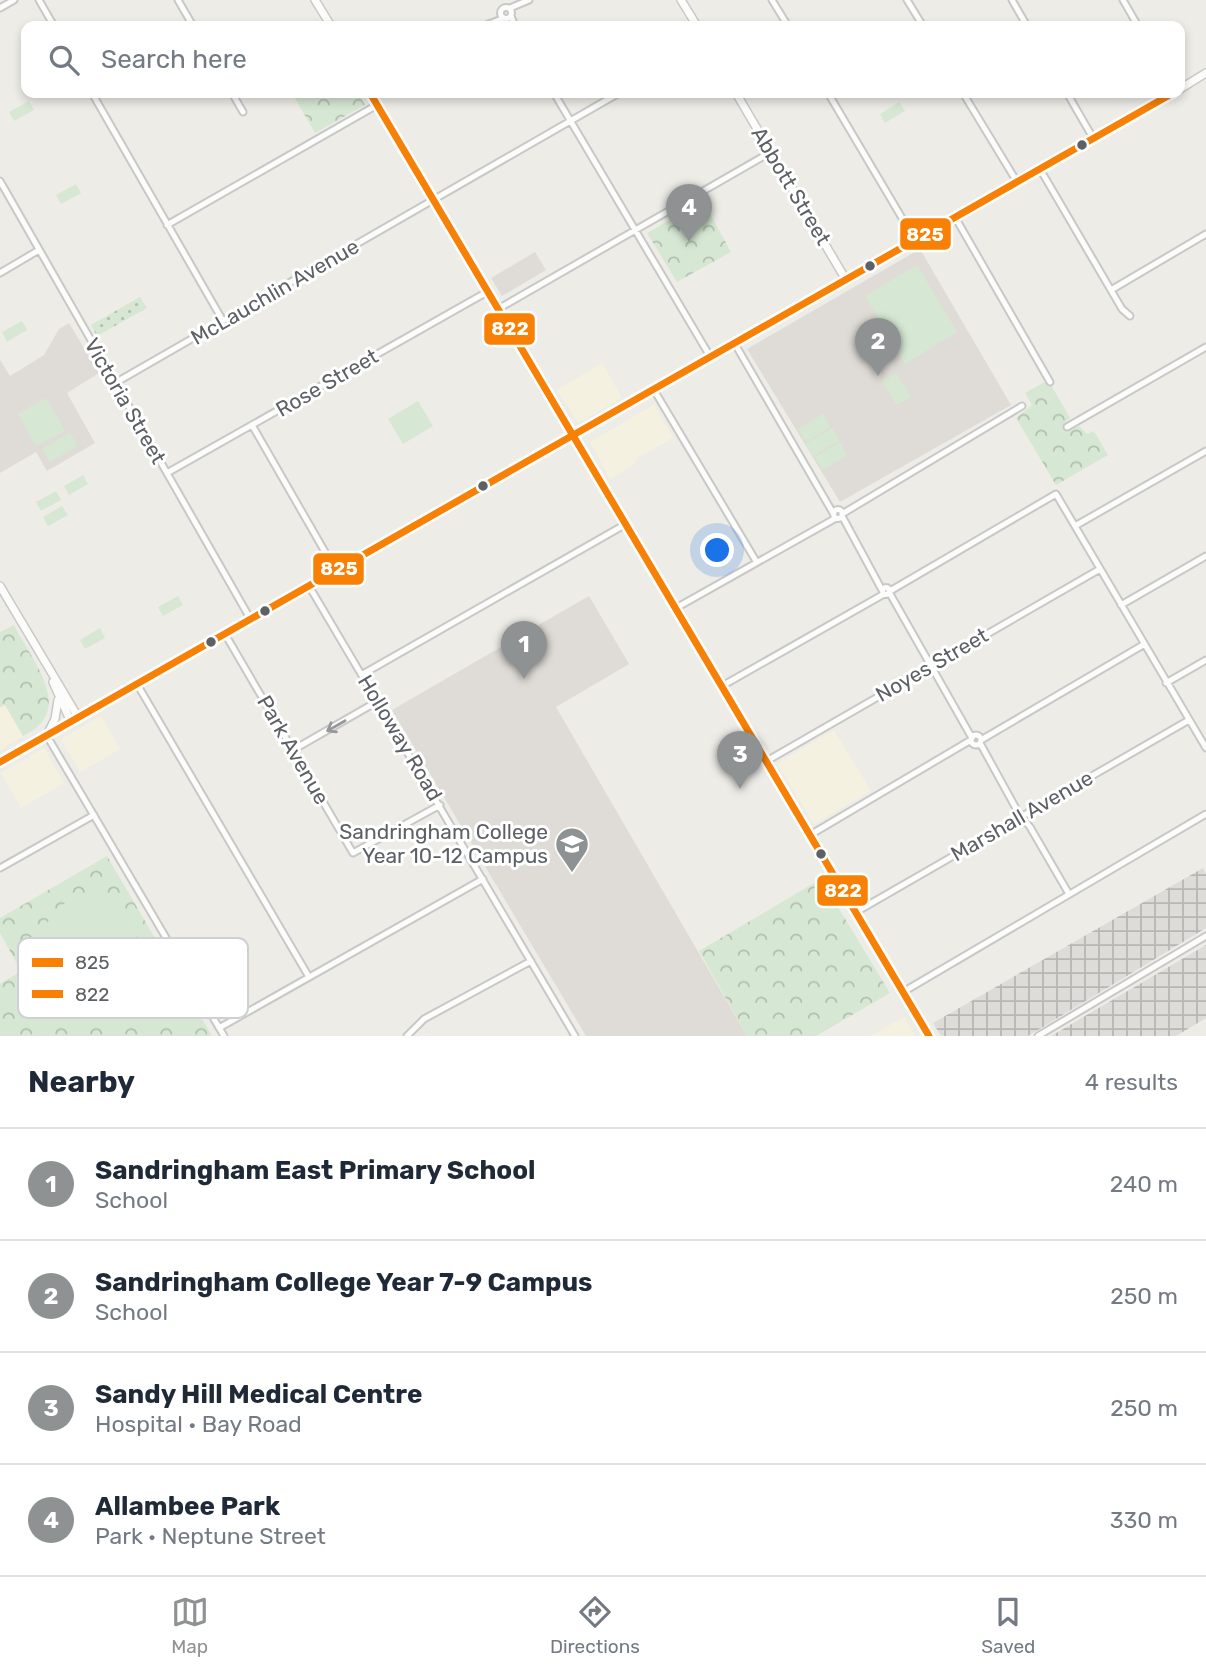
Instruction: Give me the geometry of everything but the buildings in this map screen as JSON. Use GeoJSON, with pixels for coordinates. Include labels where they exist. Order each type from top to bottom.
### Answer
{"type":"FeatureCollection","features":[{"type":"Feature","properties":{"kind":"main road"},"geometry":{"type":"LineString","coordinates":[[315,0],[328,21]]}},
{"type":"Feature","properties":{"kind":"main road"},"geometry":{"type":"LineString","coordinates":[[681,0],[693,21]]}},
{"type":"Feature","properties":{"kind":"main road"},"geometry":{"type":"LineString","coordinates":[[1185,86],[1206,74]]}},
{"type":"Feature","properties":{"kind":"main road"},"geometry":{"type":"LineString","coordinates":[[373,98],[929,1036]]}},
{"type":"Feature","properties":{"kind":"main road","name":"Abbott Street"},"geometry":{"type":"LineString","coordinates":[[739,98],[846,280]]}},
{"type":"Feature","properties":{"kind":"main road"},"geometry":{"type":"LineString","coordinates":[[0,762],[1164,98]]}},
{"type":"Feature","properties":{"kind":"main road"},"geometry":{"type":"LineString","coordinates":[[0,586],[74,720]]}},
{"type":"Feature","properties":{"kind":"main road"},"geometry":{"type":"LineString","coordinates":[[52,678],[58,699],[74,720]]}},
{"type":"Feature","properties":{"kind":"main road"},"geometry":{"type":"LineString","coordinates":[[47,736],[55,719],[58,699]]}},
{"type":"Feature","properties":{"kind":"street"},"geometry":{"type":"LineString","coordinates":[[0,8],[14,0]]}},
{"type":"Feature","properties":{"kind":"street"},"geometry":{"type":"LineString","coordinates":[[39,0],[51,21]]}},
{"type":"Feature","properties":{"kind":"street"},"geometry":{"type":"LineString","coordinates":[[178,0],[190,21]]}},
{"type":"Feature","properties":{"kind":"street"},"geometry":{"type":"LineString","coordinates":[[499,0],[512,21]]}},
{"type":"Feature","properties":{"kind":"street"},"geometry":{"type":"LineString","coordinates":[[493,21],[529,0]]}},
{"type":"Feature","properties":{"kind":"street"},"geometry":{"type":"LineString","coordinates":[[772,0],[785,21]]}},
{"type":"Feature","properties":{"kind":"street"},"geometry":{"type":"LineString","coordinates":[[907,0],[920,21]]}},
{"type":"Feature","properties":{"kind":"street"},"geometry":{"type":"LineString","coordinates":[[1012,0],[1024,21]]}},
{"type":"Feature","properties":{"kind":"street"},"geometry":{"type":"LineString","coordinates":[[1124,0],[1135,21]]}},
{"type":"Feature","properties":{"kind":"street"},"geometry":{"type":"LineString","coordinates":[[95,98],[223,321]]}},
{"type":"Feature","properties":{"kind":"street"},"geometry":{"type":"LineString","coordinates":[[235,98],[243,112]]}},
{"type":"Feature","properties":{"kind":"street"},"geometry":{"type":"LineString","coordinates":[[557,98],[710,358]]}},
{"type":"Feature","properties":{"kind":"street","name":"McLauchlin Avenue"},"geometry":{"type":"LineString","coordinates":[[115,383],[610,98]]}},
{"type":"Feature","properties":{"kind":"street"},"geometry":{"type":"LineString","coordinates":[[831,98],[915,240]]}},
{"type":"Feature","properties":{"kind":"street"},"geometry":{"type":"LineString","coordinates":[[966,98],[1017,182]]}},
{"type":"Feature","properties":{"kind":"street"},"geometry":{"type":"LineString","coordinates":[[1069,98],[1093,138]]}},
{"type":"Feature","properties":{"kind":"street"},"geometry":{"type":"LineString","coordinates":[[167,225],[377,105]]}},
{"type":"Feature","properties":{"kind":"street"},"geometry":{"type":"LineString","coordinates":[[498,309],[771,152]]}},
{"type":"Feature","properties":{"kind":"street"},"geometry":{"type":"LineString","coordinates":[[1041,169],[1111,290],[1130,316]]}},
{"type":"Feature","properties":{"kind":"street","name":"Victoria Street"},"geometry":{"type":"LineString","coordinates":[[0,181],[251,620]]}},
{"type":"Feature","properties":{"kind":"street"},"geometry":{"type":"LineString","coordinates":[[956,217],[1050,382]]}},
{"type":"Feature","properties":{"kind":"street"},"geometry":{"type":"LineString","coordinates":[[1111,290],[1206,234]]}},
{"type":"Feature","properties":{"kind":"street"},"geometry":{"type":"LineString","coordinates":[[0,273],[39,250]]}},
{"type":"Feature","properties":{"kind":"street","name":"Rose Street"},"geometry":{"type":"LineString","coordinates":[[167,473],[487,292]]}},
{"type":"Feature","properties":{"kind":"street"},"geometry":{"type":"LineString","coordinates":[[735,344],[1069,894]]}},
{"type":"Feature","properties":{"kind":"street"},"geometry":{"type":"LineString","coordinates":[[1067,427],[1206,347]]}},
{"type":"Feature","properties":{"kind":"street"},"geometry":{"type":"LineString","coordinates":[[654,390],[756,561]]}},
{"type":"Feature","properties":{"kind":"street"},"geometry":{"type":"LineString","coordinates":[[676,608],[1023,406]]}},
{"type":"Feature","properties":{"kind":"street"},"geometry":{"type":"LineString","coordinates":[[252,425],[336,572]]}},
{"type":"Feature","properties":{"kind":"street"},"geometry":{"type":"LineString","coordinates":[[1075,526],[1206,451]]}},
{"type":"Feature","properties":{"kind":"street"},"geometry":{"type":"LineString","coordinates":[[722,685],[1056,494],[1206,748]]}},
{"type":"Feature","properties":{"kind":"street"},"geometry":{"type":"LineString","coordinates":[[361,672],[626,524]]}},
{"type":"Feature","properties":{"kind":"street"},"geometry":{"type":"LineString","coordinates":[[1121,605],[1206,556]]}},
{"type":"Feature","properties":{"kind":"street","name":"Noyes Street"},"geometry":{"type":"LineString","coordinates":[[765,762],[1100,569]]}},
{"type":"Feature","properties":{"kind":"street","name":"Holloway Road"},"geometry":{"type":"LineString","coordinates":[[309,586],[575,1036]]}},
{"type":"Feature","properties":{"kind":"street","name":"Park Avenue"},"geometry":{"type":"LineString","coordinates":[[225,634],[353,853],[440,805]]}},
{"type":"Feature","properties":{"kind":"street"},"geometry":{"type":"LineString","coordinates":[[810,835],[1143,645]]}},
{"type":"Feature","properties":{"kind":"street"},"geometry":{"type":"LineString","coordinates":[[1166,683],[1206,660]]}},
{"type":"Feature","properties":{"kind":"street"},"geometry":{"type":"LineString","coordinates":[[137,684],[309,977]]}},
{"type":"Feature","properties":{"kind":"street"},"geometry":{"type":"LineString","coordinates":[[293,750],[378,701]]}},
{"type":"Feature","properties":{"kind":"street","name":"Marshall Avenue"},"geometry":{"type":"LineString","coordinates":[[856,912],[1189,720]]}},
{"type":"Feature","properties":{"kind":"street"},"geometry":{"type":"LineString","coordinates":[[47,736],[166,938]]}},
{"type":"Feature","properties":{"kind":"street"},"geometry":{"type":"LineString","coordinates":[[903,992],[1206,814]]}},
{"type":"Feature","properties":{"kind":"street"},"geometry":{"type":"LineString","coordinates":[[0,869],[94,815]]}},
{"type":"Feature","properties":{"kind":"street"},"geometry":{"type":"LineString","coordinates":[[248,1012],[483,879]]}},
{"type":"Feature","properties":{"kind":"street"},"geometry":{"type":"LineString","coordinates":[[1038,1036],[1206,936]]}},
{"type":"Feature","properties":{"kind":"street"},"geometry":{"type":"LineString","coordinates":[[407,1036],[424,1019],[530,959]]}},
{"type":"Feature","properties":{"kind":"street"},"geometry":{"type":"LineString","coordinates":[[213,1018],[224,1036]]}},
{"type":"Feature","properties":{"kind":"street"},"geometry":{"type":"LineString","coordinates":[[219,1028],[237,1018]]}},
{"type":"Feature","properties":{"kind":"shaded area"},"geometry":{"type":"Polygon","coordinates":[[[920,249],[1011,405],[840,502],[747,349],[920,249]]]}},
{"type":"Feature","properties":{"kind":"shaded area"},"geometry":{"type":"Polygon","coordinates":[[[535,252],[546,270],[502,296],[491,278],[535,252]]]}},
{"type":"Feature","properties":{"kind":"shaded area"},"geometry":{"type":"Polygon","coordinates":[[[69,323],[99,373],[67,393],[95,443],[47,471],[36,452],[0,473],[0,360],[10,376],[44,355],[59,329],[69,323]]]}},
{"type":"Feature","properties":{"kind":"shaded area"},"geometry":{"type":"Polygon","coordinates":[[[602,363],[622,398],[578,423],[557,390],[602,363]]]}},
{"type":"Feature","properties":{"kind":"shaded area"},"geometry":{"type":"Polygon","coordinates":[[[654,405],[673,438],[637,458],[635,464],[610,479],[590,442],[654,405]]]}},
{"type":"Feature","properties":{"kind":"shaded area","name":"Sandringham College Year 10-12 Campus"},"geometry":{"type":"Polygon","coordinates":[[[589,596],[629,664],[556,707],[747,1036],[586,1036],[392,710],[589,596]]]}},
{"type":"Feature","properties":{"kind":"shaded area"},"geometry":{"type":"Polygon","coordinates":[[[5,705],[23,736],[0,750],[0,707],[5,705]]]}},
{"type":"Feature","properties":{"kind":"shaded area"},"geometry":{"type":"Polygon","coordinates":[[[101,716],[120,749],[80,772],[61,739],[101,716]]]}},
{"type":"Feature","properties":{"kind":"shaded area"},"geometry":{"type":"Polygon","coordinates":[[[834,730],[871,791],[814,824],[777,763],[834,730]]]}},
{"type":"Feature","properties":{"kind":"shaded area"},"geometry":{"type":"Polygon","coordinates":[[[44,748],[64,783],[21,808],[1,773],[44,748]]]}},
{"type":"Feature","properties":{"kind":"shaded area"},"geometry":{"type":"Polygon","coordinates":[[[1203,868],[1206,874],[1206,928],[1028,1036],[941,1036],[933,1023],[1203,868]]]}},
{"type":"Feature","properties":{"kind":"shaded area"},"geometry":{"type":"Polygon","coordinates":[[[1206,945],[1206,1018],[1176,1036],[1051,1036],[1206,945]]]}},
{"type":"Feature","properties":{"kind":"shaded area"},"geometry":{"type":"Polygon","coordinates":[[[904,1017],[915,1036],[871,1036],[904,1017]]]}},
{"type":"Feature","properties":{"kind":"green space"},"geometry":{"type":"Polygon","coordinates":[[[295,98],[361,98],[365,105],[315,133],[295,98]]]}},
{"type":"Feature","properties":{"kind":"green space"},"geometry":{"type":"Polygon","coordinates":[[[29,101],[34,110],[14,121],[9,112],[29,101]]]}},
{"type":"Feature","properties":{"kind":"green space"},"geometry":{"type":"Polygon","coordinates":[[[899,102],[905,111],[885,123],[880,114],[899,102]]]}},
{"type":"Feature","properties":{"kind":"green space"},"geometry":{"type":"Polygon","coordinates":[[[76,184],[81,193],[61,204],[56,195],[76,184]]]}},
{"type":"Feature","properties":{"kind":"green space"},"geometry":{"type":"Polygon","coordinates":[[[703,201],[731,252],[677,282],[647,233],[703,201]]]}},
{"type":"Feature","properties":{"kind":"green space"},"geometry":{"type":"Polygon","coordinates":[[[917,265],[957,332],[905,364],[865,296],[917,265]]]}},
{"type":"Feature","properties":{"kind":"green space"},"geometry":{"type":"Polygon","coordinates":[[[140,297],[147,308],[97,336],[91,325],[140,297]]]}},
{"type":"Feature","properties":{"kind":"green space"},"geometry":{"type":"Polygon","coordinates":[[[22,321],[27,330],[7,342],[2,332],[22,321]]]}},
{"type":"Feature","properties":{"kind":"green space"},"geometry":{"type":"Polygon","coordinates":[[[896,373],[911,397],[896,405],[882,381],[896,373]]]}},
{"type":"Feature","properties":{"kind":"green space"},"geometry":{"type":"Polygon","coordinates":[[[1048,380],[1070,418],[1064,423],[1069,431],[1079,426],[1087,434],[1094,431],[1108,455],[1056,485],[1016,418],[1032,405],[1025,393],[1048,380]]]}},
{"type":"Feature","properties":{"kind":"green space"},"geometry":{"type":"Polygon","coordinates":[[[46,398],[65,431],[36,446],[18,414],[46,398]]]}},
{"type":"Feature","properties":{"kind":"green space"},"geometry":{"type":"Polygon","coordinates":[[[418,401],[433,426],[403,444],[388,419],[418,401]]]}},
{"type":"Feature","properties":{"kind":"green space"},"geometry":{"type":"Polygon","coordinates":[[[823,414],[830,427],[806,442],[798,429],[823,414]]]}},
{"type":"Feature","properties":{"kind":"green space"},"geometry":{"type":"Polygon","coordinates":[[[832,428],[840,440],[813,456],[805,444],[832,428]]]}},
{"type":"Feature","properties":{"kind":"green space"},"geometry":{"type":"Polygon","coordinates":[[[70,433],[77,446],[50,462],[42,449],[70,433]]]}},
{"type":"Feature","properties":{"kind":"green space"},"geometry":{"type":"Polygon","coordinates":[[[840,442],[847,455],[823,470],[815,457],[840,442]]]}},
{"type":"Feature","properties":{"kind":"green space"},"geometry":{"type":"Polygon","coordinates":[[[83,475],[88,484],[69,495],[64,486],[83,475]]]}},
{"type":"Feature","properties":{"kind":"green space"},"geometry":{"type":"Polygon","coordinates":[[[56,491],[61,500],[41,511],[36,502],[56,491]]]}},
{"type":"Feature","properties":{"kind":"green space"},"geometry":{"type":"Polygon","coordinates":[[[62,506],[68,515],[48,526],[43,517],[62,506]]]}},
{"type":"Feature","properties":{"kind":"green space"},"geometry":{"type":"Polygon","coordinates":[[[178,596],[183,605],[163,616],[158,607],[178,596]]]}},
{"type":"Feature","properties":{"kind":"green space"},"geometry":{"type":"Polygon","coordinates":[[[14,625],[39,669],[49,699],[47,713],[39,726],[23,736],[5,705],[0,707],[0,632],[14,625]]]}},
{"type":"Feature","properties":{"kind":"green space"},"geometry":{"type":"Polygon","coordinates":[[[100,628],[105,638],[85,649],[80,640],[100,628]]]}},
{"type":"Feature","properties":{"kind":"green space"},"geometry":{"type":"Polygon","coordinates":[[[107,856],[155,938],[18,938],[18,966],[0,933],[0,918],[107,856]]]}},
{"type":"Feature","properties":{"kind":"green space"},"geometry":{"type":"Polygon","coordinates":[[[821,879],[890,993],[816,1036],[747,1036],[699,951],[821,879]]]}},
{"type":"Feature","properties":{"kind":"green space"},"geometry":{"type":"Polygon","coordinates":[[[86,895],[103,901],[127,921],[137,938],[45,938],[47,924],[60,906],[86,895]]]}},
{"type":"Feature","properties":{"kind":"green space"},"geometry":{"type":"Polygon","coordinates":[[[18,973],[18,1018],[202,1018],[212,1036],[0,1036],[0,984],[18,973]]]}},
{"type":"Feature","properties":{"kind":"transit line","name":"822"},"geometry":{"type":"LineString","coordinates":[[373,98],[929,1036]]}},
{"type":"Feature","properties":{"kind":"transit line","name":"825"},"geometry":{"type":"LineString","coordinates":[[0,762],[1164,98]]}},
{"type":"Feature","properties":{"kind":"place","name":"Allambee Park"},"geometry":{"type":"Point","coordinates":[689,242]}},
{"type":"Feature","properties":{"kind":"place","name":"Sandringham College Year 7-9 Campus"},"geometry":{"type":"Point","coordinates":[878,376]}},
{"type":"Feature","properties":{"kind":"place","name":"Sandringham East Primary School"},"geometry":{"type":"Point","coordinates":[524,679]}},
{"type":"Feature","properties":{"kind":"place","name":"Sandy Hill Medical Centre"},"geometry":{"type":"Point","coordinates":[740,789]}},
{"type":"Feature","properties":{"kind":"place","name":"Sandringham College Year 10-12 Campus"},"geometry":{"type":"Point","coordinates":[572,874]}}]}
